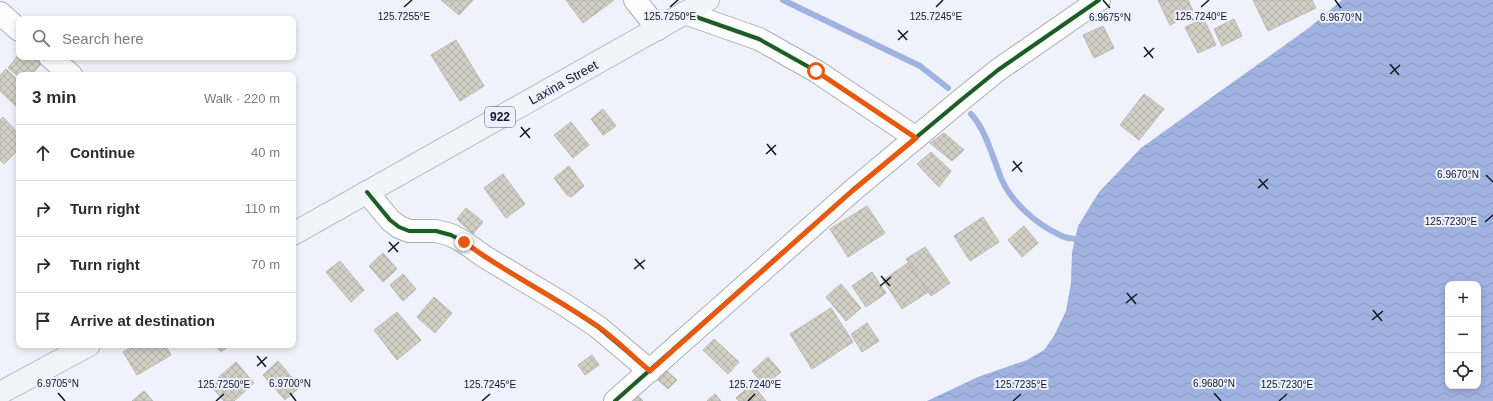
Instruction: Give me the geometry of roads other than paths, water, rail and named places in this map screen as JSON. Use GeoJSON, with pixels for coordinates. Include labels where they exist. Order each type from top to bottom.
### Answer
{"type":"FeatureCollection","features":[{"type":"Feature","properties":{"kind":"main road","name":"Laxina Street"},"geometry":{"type":"LineString","coordinates":[[296,232],[708,0]]}},
{"type":"Feature","properties":{"kind":"main road"},"geometry":{"type":"LineString","coordinates":[[0,393],[83,348]]}},
{"type":"Feature","properties":{"kind":"street"},"geometry":{"type":"LineString","coordinates":[[635,0],[658,29]]}},
{"type":"Feature","properties":{"kind":"street"},"geometry":{"type":"LineString","coordinates":[[615,401],[852,191],[998,70],[1100,0]]}},
{"type":"Feature","properties":{"kind":"street"},"geometry":{"type":"LineString","coordinates":[[0,13],[16,27]]}},
{"type":"Feature","properties":{"kind":"street"},"geometry":{"type":"LineString","coordinates":[[685,13],[759,39],[816,71],[916,138]]}},
{"type":"Feature","properties":{"kind":"street"},"geometry":{"type":"LineString","coordinates":[[54,60],[68,72]]}},
{"type":"Feature","properties":{"kind":"street"},"geometry":{"type":"LineString","coordinates":[[367,192],[390,220],[399,227],[409,231],[436,231],[451,235],[464,242],[485,257],[565,305],[598,327],[650,371]]}},
{"type":"Feature","properties":{"kind":"water"},"geometry":{"type":"Polygon","coordinates":[[[1342,0],[1493,0],[1493,401],[927,401],[978,377],[1027,360],[1044,350],[1054,336],[1066,311],[1071,283],[1072,252],[1078,226],[1099,192],[1141,148],[1310,27],[1342,0]]]}},
{"type":"Feature","properties":{"kind":"waterway"},"geometry":{"type":"LineString","coordinates":[[783,0],[920,66],[948,88]]}},
{"type":"Feature","properties":{"kind":"waterway"},"geometry":{"type":"LineString","coordinates":[[971,114],[985,136],[1005,187],[1018,204],[1042,225],[1063,237],[1075,239]]}}]}
